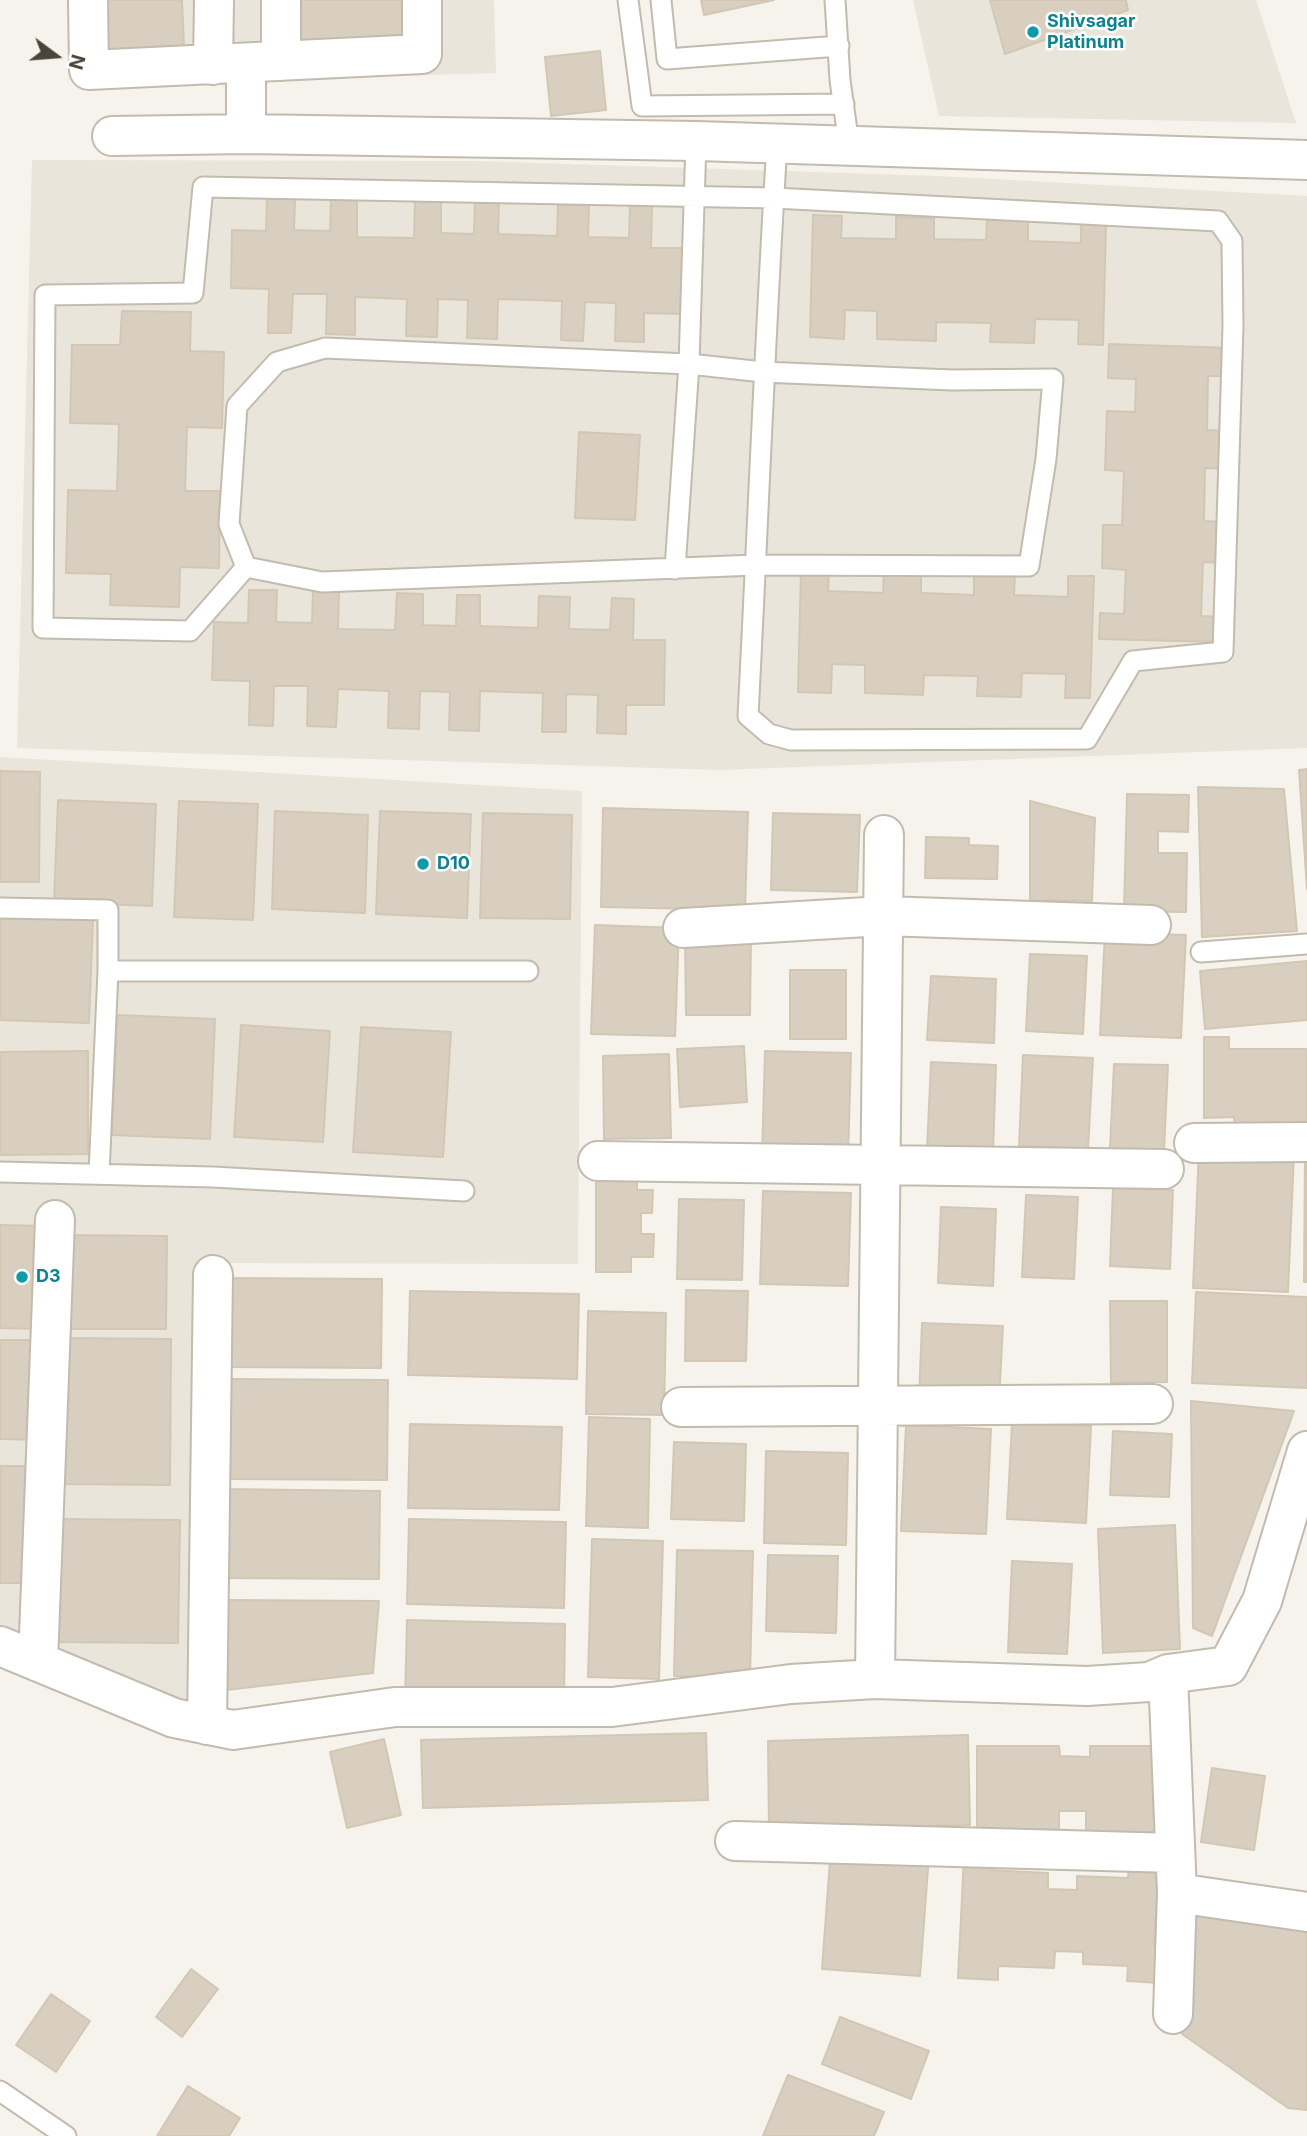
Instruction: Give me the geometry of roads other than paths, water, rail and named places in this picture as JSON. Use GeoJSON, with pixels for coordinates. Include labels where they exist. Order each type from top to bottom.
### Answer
{"type":"FeatureCollection","features":[{"type":"Feature","properties":{"kind":"street"},"geometry":{"type":"LineString","coordinates":[[88,0],[89,70],[422,54],[422,0]]}},
{"type":"Feature","properties":{"kind":"street"},"geometry":{"type":"LineString","coordinates":[[214,0],[247,63]]}},
{"type":"Feature","properties":{"kind":"street"},"geometry":{"type":"LineString","coordinates":[[246,134],[247,63],[281,0]]}},
{"type":"Feature","properties":{"kind":"street"},"geometry":{"type":"LineString","coordinates":[[112,136],[246,134],[696,141],[1307,160]]}},
{"type":"Feature","properties":{"kind":"street"},"geometry":{"type":"LineString","coordinates":[[875,1679],[878,1167],[884,835]]}},
{"type":"Feature","properties":{"kind":"street"},"geometry":{"type":"LineString","coordinates":[[683,928],[883,915],[1151,925]]}},
{"type":"Feature","properties":{"kind":"street"},"geometry":{"type":"LineString","coordinates":[[1194,1143],[1307,1142]]}},
{"type":"Feature","properties":{"kind":"street"},"geometry":{"type":"LineString","coordinates":[[598,1161],[1164,1169]]}},
{"type":"Feature","properties":{"kind":"street"},"geometry":{"type":"LineString","coordinates":[[38,1662],[55,1220]]}},
{"type":"Feature","properties":{"kind":"street"},"geometry":{"type":"LineString","coordinates":[[207,1725],[213,1275]]}},
{"type":"Feature","properties":{"kind":"street"},"geometry":{"type":"LineString","coordinates":[[681,1407],[1153,1405]]}},
{"type":"Feature","properties":{"kind":"street"},"geometry":{"type":"LineString","coordinates":[[0,1646],[174,1718],[233,1730],[396,1707],[612,1707],[791,1684],[875,1679],[1087,1686],[1149,1682],[1168,1674],[1228,1666],[1262,1601],[1307,1451]]}},
{"type":"Feature","properties":{"kind":"street"},"geometry":{"type":"LineString","coordinates":[[1168,1674],[1177,1893],[1173,2014]]}},
{"type":"Feature","properties":{"kind":"street"},"geometry":{"type":"LineString","coordinates":[[735,1841],[1175,1853]]}},
{"type":"Feature","properties":{"kind":"street"},"geometry":{"type":"LineString","coordinates":[[1177,1893],[1307,1912]]}},
{"type":"Feature","properties":{"kind":"lane"},"geometry":{"type":"LineString","coordinates":[[628,0],[642,106],[844,104]]}},
{"type":"Feature","properties":{"kind":"lane"},"geometry":{"type":"LineString","coordinates":[[661,0],[667,59],[839,46]]}},
{"type":"Feature","properties":{"kind":"lane"},"geometry":{"type":"LineString","coordinates":[[835,0],[849,145]]}},
{"type":"Feature","properties":{"kind":"lane"},"geometry":{"type":"LineString","coordinates":[[675,569],[689,364],[696,141]]}},
{"type":"Feature","properties":{"kind":"lane"},"geometry":{"type":"LineString","coordinates":[[246,567],[190,631],[43,628],[45,295],[192,293],[203,187],[774,198],[1218,221],[1232,241],[1233,326],[1223,652],[1133,661],[1087,739],[791,740],[769,734],[748,716],[763,372],[774,198],[777,144]]}},
{"type":"Feature","properties":{"kind":"lane"},"geometry":{"type":"LineString","coordinates":[[325,348],[689,364],[763,372],[953,380],[1053,379],[1046,459],[1029,566],[756,565],[321,582],[246,567],[229,524],[237,406],[277,362],[325,348]]}},
{"type":"Feature","properties":{"kind":"lane"},"geometry":{"type":"LineString","coordinates":[[0,908],[108,910],[99,1174]]}},
{"type":"Feature","properties":{"kind":"lane"},"geometry":{"type":"LineString","coordinates":[[1201,952],[1307,944]]}},
{"type":"Feature","properties":{"kind":"lane"},"geometry":{"type":"LineString","coordinates":[[108,971],[528,971]]}},
{"type":"Feature","properties":{"kind":"lane"},"geometry":{"type":"LineString","coordinates":[[0,1172],[464,1191]]}},
{"type":"Feature","properties":{"kind":"lane"},"geometry":{"type":"LineString","coordinates":[[0,2091],[66,2136]]}},
{"type":"Feature","properties":{"kind":"place","name":"Shivsagar Platinum"},"geometry":{"type":"Point","coordinates":[1033,32]}},
{"type":"Feature","properties":{"kind":"place","name":"D10"},"geometry":{"type":"Point","coordinates":[423,864]}},
{"type":"Feature","properties":{"kind":"place","name":"D3"},"geometry":{"type":"Point","coordinates":[22,1277]}}]}
